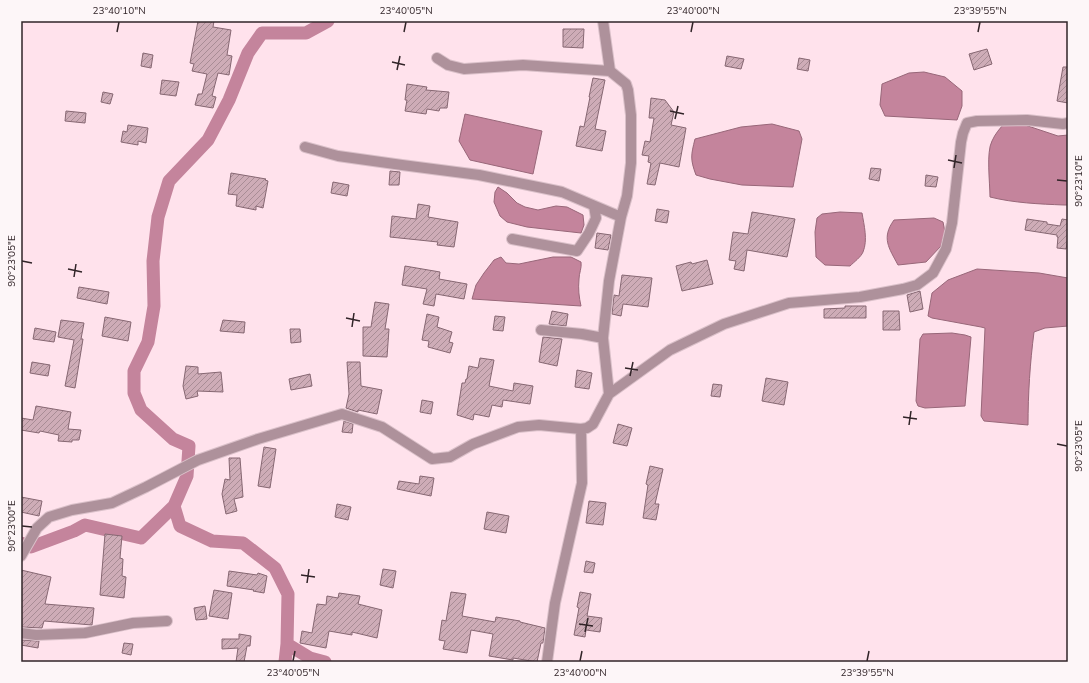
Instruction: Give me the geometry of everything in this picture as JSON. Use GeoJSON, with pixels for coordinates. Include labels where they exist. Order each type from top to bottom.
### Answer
{"type":"FeatureCollection","features":[{"type":"Feature","properties":{"kind":"street"},"geometry":{"type":"LineString","coordinates":[[603,21],[610,71]]}},
{"type":"Feature","properties":{"kind":"street"},"geometry":{"type":"LineString","coordinates":[[437,58],[448,65],[464,69],[524,65],[610,71],[626,84],[631,115],[631,163],[627,196],[621,217],[609,281],[603,338],[609,394]]}},
{"type":"Feature","properties":{"kind":"street"},"geometry":{"type":"LineString","coordinates":[[21,556],[37,528],[50,517],[72,510],[112,503],[198,460],[258,438],[342,414],[382,427],[432,460],[450,457],[473,444],[518,427],[539,425],[581,429],[588,428],[593,424],[609,394],[670,350],[724,324],[789,303],[860,297],[917,285],[932,273],[946,249],[952,223],[961,142],[967,123],[977,120],[1027,120],[1062,124],[1068,123]]}},
{"type":"Feature","properties":{"kind":"street"},"geometry":{"type":"LineString","coordinates":[[306,147],[338,156],[479,175],[562,192],[621,217]]}},
{"type":"Feature","properties":{"kind":"street"},"geometry":{"type":"LineString","coordinates":[[512,239],[578,251],[596,218],[594,206]]}},
{"type":"Feature","properties":{"kind":"street"},"geometry":{"type":"LineString","coordinates":[[541,330],[582,334],[603,338]]}},
{"type":"Feature","properties":{"kind":"street"},"geometry":{"type":"LineString","coordinates":[[547,662],[555,603],[582,483],[581,429]]}},
{"type":"Feature","properties":{"kind":"street"},"geometry":{"type":"LineString","coordinates":[[21,633],[36,636],[85,633],[133,623],[167,621]]}},
{"type":"Feature","properties":{"kind":"shaded area"},"geometry":{"type":"Polygon","coordinates":[[[924,72],[945,77],[962,91],[962,106],[957,120],[885,116],[880,105],[882,84],[909,73],[924,72]]]}},
{"type":"Feature","properties":{"kind":"shaded area"},"geometry":{"type":"Polygon","coordinates":[[[465,114],[542,131],[533,174],[470,160],[459,141],[465,114]]]}},
{"type":"Feature","properties":{"kind":"shaded area"},"geometry":{"type":"Polygon","coordinates":[[[1005,123],[1025,125],[1058,136],[1068,135],[1068,205],[1027,203],[990,197],[990,146],[993,138],[1005,123]]]}},
{"type":"Feature","properties":{"kind":"shaded area"},"geometry":{"type":"Polygon","coordinates":[[[772,124],[799,131],[802,139],[793,187],[742,185],[696,175],[692,157],[695,139],[741,127],[772,124]]]}},
{"type":"Feature","properties":{"kind":"shaded area"},"geometry":{"type":"Polygon","coordinates":[[[498,187],[507,193],[517,203],[525,207],[538,210],[556,206],[567,207],[583,215],[584,225],[581,233],[527,227],[507,222],[500,216],[494,202],[495,192],[498,187]]]}},
{"type":"Feature","properties":{"kind":"shaded area"},"geometry":{"type":"Polygon","coordinates":[[[840,212],[862,213],[865,232],[863,252],[861,256],[850,266],[825,265],[816,257],[815,232],[817,218],[822,214],[840,212]]]}},
{"type":"Feature","properties":{"kind":"shaded area"},"geometry":{"type":"Polygon","coordinates":[[[934,218],[943,222],[945,232],[941,246],[926,262],[898,265],[889,248],[887,238],[890,226],[894,220],[934,218]]]}},
{"type":"Feature","properties":{"kind":"shaded area"},"geometry":{"type":"Polygon","coordinates":[[[501,257],[506,263],[519,264],[553,257],[571,257],[581,262],[579,296],[581,306],[472,299],[476,285],[484,273],[494,260],[501,257]]]}},
{"type":"Feature","properties":{"kind":"shaded area"},"geometry":{"type":"Polygon","coordinates":[[[977,269],[1039,273],[1068,278],[1068,326],[1045,328],[1034,332],[1031,355],[1028,425],[984,421],[981,416],[985,328],[928,316],[932,293],[948,280],[977,269]]]}},
{"type":"Feature","properties":{"kind":"shaded area"},"geometry":{"type":"Polygon","coordinates":[[[952,333],[971,337],[965,406],[925,408],[918,406],[916,401],[920,339],[923,334],[952,333]]]}},
{"type":"Feature","properties":{"kind":"building"},"geometry":{"type":"Polygon","coordinates":[[[198,21],[214,21],[213,27],[231,30],[227,55],[232,56],[229,75],[218,73],[212,96],[216,97],[213,108],[195,105],[198,94],[202,94],[207,74],[192,71],[194,64],[190,63],[198,21]]]}},
{"type":"Feature","properties":{"kind":"building"},"geometry":{"type":"Polygon","coordinates":[[[563,29],[584,29],[583,48],[563,47],[563,29]]]}},
{"type":"Feature","properties":{"kind":"building"},"geometry":{"type":"Polygon","coordinates":[[[987,49],[992,64],[974,70],[969,54],[987,49]]]}},
{"type":"Feature","properties":{"kind":"building"},"geometry":{"type":"Polygon","coordinates":[[[143,53],[153,55],[151,68],[141,66],[143,53]]]}},
{"type":"Feature","properties":{"kind":"building"},"geometry":{"type":"Polygon","coordinates":[[[727,56],[744,59],[741,69],[725,66],[727,56]]]}},
{"type":"Feature","properties":{"kind":"building"},"geometry":{"type":"Polygon","coordinates":[[[799,58],[810,60],[808,71],[797,69],[799,58]]]}},
{"type":"Feature","properties":{"kind":"building"},"geometry":{"type":"Polygon","coordinates":[[[1063,67],[1068,67],[1068,103],[1057,101],[1063,67]]]}},
{"type":"Feature","properties":{"kind":"building"},"geometry":{"type":"Polygon","coordinates":[[[593,78],[605,80],[595,129],[606,131],[602,151],[576,146],[580,126],[584,127],[593,78]]]}},
{"type":"Feature","properties":{"kind":"building"},"geometry":{"type":"Polygon","coordinates":[[[162,80],[179,82],[176,96],[160,94],[162,80]]]}},
{"type":"Feature","properties":{"kind":"building"},"geometry":{"type":"Polygon","coordinates":[[[407,84],[427,87],[426,90],[449,92],[447,108],[440,108],[439,111],[427,109],[426,114],[405,111],[407,84]]]}},
{"type":"Feature","properties":{"kind":"building"},"geometry":{"type":"Polygon","coordinates":[[[103,92],[113,94],[110,104],[101,102],[103,92]]]}},
{"type":"Feature","properties":{"kind":"building"},"geometry":{"type":"Polygon","coordinates":[[[651,98],[665,100],[674,112],[671,125],[686,128],[679,167],[660,163],[655,185],[647,184],[651,163],[648,162],[649,156],[642,155],[645,141],[650,142],[654,118],[649,118],[651,98]]]}},
{"type":"Feature","properties":{"kind":"building"},"geometry":{"type":"Polygon","coordinates":[[[66,111],[86,113],[85,123],[65,121],[66,111]]]}},
{"type":"Feature","properties":{"kind":"building"},"geometry":{"type":"Polygon","coordinates":[[[128,125],[148,128],[146,143],[138,141],[138,145],[121,142],[123,131],[127,132],[128,125]]]}},
{"type":"Feature","properties":{"kind":"building"},"geometry":{"type":"Polygon","coordinates":[[[871,168],[881,169],[879,181],[869,179],[871,168]]]}},
{"type":"Feature","properties":{"kind":"building"},"geometry":{"type":"Polygon","coordinates":[[[390,171],[400,172],[399,185],[389,185],[390,171]]]}},
{"type":"Feature","properties":{"kind":"building"},"geometry":{"type":"Polygon","coordinates":[[[231,173],[266,179],[265,180],[268,181],[263,208],[256,206],[256,210],[236,206],[237,195],[228,194],[231,173]]]}},
{"type":"Feature","properties":{"kind":"building"},"geometry":{"type":"Polygon","coordinates":[[[926,175],[938,177],[936,187],[925,186],[926,175]]]}},
{"type":"Feature","properties":{"kind":"building"},"geometry":{"type":"Polygon","coordinates":[[[333,182],[349,185],[347,196],[331,193],[333,182]]]}},
{"type":"Feature","properties":{"kind":"building"},"geometry":{"type":"Polygon","coordinates":[[[418,204],[430,206],[428,217],[458,222],[454,247],[437,245],[438,242],[390,237],[392,216],[416,219],[418,204]]]}},
{"type":"Feature","properties":{"kind":"building"},"geometry":{"type":"Polygon","coordinates":[[[657,209],[669,211],[667,223],[655,221],[657,209]]]}},
{"type":"Feature","properties":{"kind":"building"},"geometry":{"type":"Polygon","coordinates":[[[752,212],[795,219],[787,257],[747,250],[744,271],[734,269],[736,261],[729,260],[733,232],[748,234],[752,212]]]}},
{"type":"Feature","properties":{"kind":"building"},"geometry":{"type":"Polygon","coordinates":[[[1027,219],[1047,222],[1047,224],[1060,226],[1062,219],[1068,220],[1068,239],[1066,249],[1057,248],[1057,235],[1025,230],[1027,219]]]}},
{"type":"Feature","properties":{"kind":"building"},"geometry":{"type":"Polygon","coordinates":[[[597,233],[611,235],[608,250],[595,248],[597,233]]]}},
{"type":"Feature","properties":{"kind":"building"},"geometry":{"type":"Polygon","coordinates":[[[707,260],[713,284],[682,291],[676,266],[707,260]]]}},
{"type":"Feature","properties":{"kind":"building"},"geometry":{"type":"Polygon","coordinates":[[[405,266],[440,272],[439,279],[467,284],[464,299],[436,294],[434,306],[423,304],[427,289],[402,285],[405,266]]]}},
{"type":"Feature","properties":{"kind":"building"},"geometry":{"type":"Polygon","coordinates":[[[622,275],[652,278],[648,307],[623,304],[621,316],[612,314],[614,295],[619,296],[622,275]]]}},
{"type":"Feature","properties":{"kind":"building"},"geometry":{"type":"Polygon","coordinates":[[[79,287],[109,292],[107,304],[77,298],[79,287]]]}},
{"type":"Feature","properties":{"kind":"building"},"geometry":{"type":"Polygon","coordinates":[[[920,291],[923,309],[910,312],[907,295],[920,291]]]}},
{"type":"Feature","properties":{"kind":"building"},"geometry":{"type":"Polygon","coordinates":[[[375,302],[389,304],[385,329],[389,329],[387,357],[363,356],[363,327],[371,327],[375,302]]]}},
{"type":"Feature","properties":{"kind":"building"},"geometry":{"type":"Polygon","coordinates":[[[845,306],[866,306],[866,318],[824,318],[824,309],[845,308],[845,306]]]}},
{"type":"Feature","properties":{"kind":"building"},"geometry":{"type":"Polygon","coordinates":[[[552,311],[568,314],[566,326],[549,324],[552,311]]]}},
{"type":"Feature","properties":{"kind":"building"},"geometry":{"type":"Polygon","coordinates":[[[883,311],[899,311],[900,330],[883,330],[883,311]]]}},
{"type":"Feature","properties":{"kind":"building"},"geometry":{"type":"Polygon","coordinates":[[[427,314],[439,317],[437,327],[452,332],[449,342],[453,343],[450,353],[428,347],[429,341],[422,340],[427,314]]]}},
{"type":"Feature","properties":{"kind":"building"},"geometry":{"type":"Polygon","coordinates":[[[495,316],[505,317],[503,331],[493,330],[495,316]]]}},
{"type":"Feature","properties":{"kind":"building"},"geometry":{"type":"Polygon","coordinates":[[[105,317],[131,322],[128,341],[102,336],[105,317]]]}},
{"type":"Feature","properties":{"kind":"building"},"geometry":{"type":"Polygon","coordinates":[[[61,320],[84,323],[81,339],[83,339],[75,388],[65,386],[74,340],[58,337],[61,320]]]}},
{"type":"Feature","properties":{"kind":"building"},"geometry":{"type":"Polygon","coordinates":[[[223,320],[245,322],[244,333],[220,331],[223,320]]]}},
{"type":"Feature","properties":{"kind":"building"},"geometry":{"type":"Polygon","coordinates":[[[35,328],[56,332],[54,342],[33,339],[35,328]]]}},
{"type":"Feature","properties":{"kind":"building"},"geometry":{"type":"Polygon","coordinates":[[[290,329],[300,329],[301,342],[291,343],[290,329]]]}},
{"type":"Feature","properties":{"kind":"building"},"geometry":{"type":"Polygon","coordinates":[[[543,337],[562,339],[557,366],[539,362],[543,337]]]}},
{"type":"Feature","properties":{"kind":"building"},"geometry":{"type":"Polygon","coordinates":[[[480,358],[494,360],[489,386],[513,391],[514,383],[533,386],[530,404],[503,400],[502,407],[492,405],[489,417],[474,414],[473,420],[457,415],[462,383],[465,383],[467,379],[469,366],[478,368],[480,358]]]}},
{"type":"Feature","properties":{"kind":"building"},"geometry":{"type":"Polygon","coordinates":[[[32,362],[50,365],[48,376],[30,373],[32,362]]]}},
{"type":"Feature","properties":{"kind":"building"},"geometry":{"type":"Polygon","coordinates":[[[347,362],[360,362],[361,386],[382,390],[377,414],[358,410],[358,412],[346,408],[349,394],[347,362]]]}},
{"type":"Feature","properties":{"kind":"building"},"geometry":{"type":"Polygon","coordinates":[[[186,366],[198,367],[198,374],[221,372],[223,392],[197,391],[198,396],[186,399],[183,386],[186,366]]]}},
{"type":"Feature","properties":{"kind":"building"},"geometry":{"type":"Polygon","coordinates":[[[577,370],[592,373],[589,389],[575,387],[577,370]]]}},
{"type":"Feature","properties":{"kind":"building"},"geometry":{"type":"Polygon","coordinates":[[[310,374],[312,386],[291,390],[289,379],[310,374]]]}},
{"type":"Feature","properties":{"kind":"building"},"geometry":{"type":"Polygon","coordinates":[[[766,378],[788,382],[784,405],[762,401],[766,378]]]}},
{"type":"Feature","properties":{"kind":"building"},"geometry":{"type":"Polygon","coordinates":[[[713,384],[722,385],[720,397],[711,396],[713,384]]]}},
{"type":"Feature","properties":{"kind":"building"},"geometry":{"type":"Polygon","coordinates":[[[422,400],[433,402],[431,414],[420,412],[422,400]]]}},
{"type":"Feature","properties":{"kind":"building"},"geometry":{"type":"Polygon","coordinates":[[[36,406],[71,412],[68,429],[81,430],[79,440],[72,440],[72,442],[58,441],[59,435],[40,431],[39,433],[21,430],[21,418],[33,420],[36,406]]]}},
{"type":"Feature","properties":{"kind":"building"},"geometry":{"type":"Polygon","coordinates":[[[344,421],[353,424],[352,433],[342,432],[344,421]]]}},
{"type":"Feature","properties":{"kind":"building"},"geometry":{"type":"Polygon","coordinates":[[[618,424],[632,428],[627,446],[613,443],[618,424]]]}},
{"type":"Feature","properties":{"kind":"building"},"geometry":{"type":"Polygon","coordinates":[[[264,447],[276,449],[270,488],[258,486],[264,447]]]}},
{"type":"Feature","properties":{"kind":"building"},"geometry":{"type":"Polygon","coordinates":[[[229,458],[240,458],[243,497],[234,499],[237,511],[226,514],[222,494],[225,479],[230,480],[229,458]]]}},
{"type":"Feature","properties":{"kind":"building"},"geometry":{"type":"Polygon","coordinates":[[[650,466],[663,469],[655,504],[659,504],[656,520],[643,518],[648,485],[646,484],[650,466]]]}},
{"type":"Feature","properties":{"kind":"building"},"geometry":{"type":"Polygon","coordinates":[[[420,476],[434,478],[431,496],[397,489],[399,481],[419,484],[420,476]]]}},
{"type":"Feature","properties":{"kind":"building"},"geometry":{"type":"Polygon","coordinates":[[[21,497],[42,501],[39,516],[21,512],[21,497]]]}},
{"type":"Feature","properties":{"kind":"building"},"geometry":{"type":"Polygon","coordinates":[[[589,501],[606,503],[603,525],[586,523],[589,501]]]}},
{"type":"Feature","properties":{"kind":"building"},"geometry":{"type":"Polygon","coordinates":[[[337,504],[351,507],[348,520],[335,517],[337,504]]]}},
{"type":"Feature","properties":{"kind":"building"},"geometry":{"type":"Polygon","coordinates":[[[487,512],[509,516],[506,533],[484,529],[487,512]]]}},
{"type":"Feature","properties":{"kind":"building"},"geometry":{"type":"Polygon","coordinates":[[[105,534],[122,536],[120,558],[123,559],[122,576],[126,577],[124,598],[100,595],[105,534]]]}},
{"type":"Feature","properties":{"kind":"building"},"geometry":{"type":"Polygon","coordinates":[[[586,561],[595,563],[593,573],[584,572],[586,561]]]}},
{"type":"Feature","properties":{"kind":"building"},"geometry":{"type":"Polygon","coordinates":[[[383,569],[396,571],[393,588],[380,585],[383,569]]]}},
{"type":"Feature","properties":{"kind":"building"},"geometry":{"type":"Polygon","coordinates":[[[21,570],[51,577],[45,604],[94,608],[92,625],[44,621],[42,628],[21,627],[21,570]]]}},
{"type":"Feature","properties":{"kind":"building"},"geometry":{"type":"Polygon","coordinates":[[[229,571],[257,575],[258,573],[267,576],[264,593],[227,586],[229,571]]]}},
{"type":"Feature","properties":{"kind":"building"},"geometry":{"type":"Polygon","coordinates":[[[214,590],[232,593],[228,619],[209,616],[214,590]]]}},
{"type":"Feature","properties":{"kind":"building"},"geometry":{"type":"Polygon","coordinates":[[[451,592],[466,594],[462,616],[495,622],[496,617],[520,621],[545,628],[543,643],[541,643],[537,662],[489,656],[493,634],[471,630],[467,653],[443,649],[445,641],[439,640],[442,620],[446,621],[451,592]]]}},
{"type":"Feature","properties":{"kind":"building"},"geometry":{"type":"Polygon","coordinates":[[[580,592],[591,594],[587,616],[602,618],[600,632],[586,630],[585,637],[574,635],[579,608],[577,607],[580,592]]]}},
{"type":"Feature","properties":{"kind":"building"},"geometry":{"type":"Polygon","coordinates":[[[339,593],[360,596],[358,604],[382,610],[377,638],[352,632],[352,635],[329,631],[326,648],[300,643],[302,631],[312,633],[317,604],[326,605],[327,596],[338,598],[339,593]]]}},
{"type":"Feature","properties":{"kind":"building"},"geometry":{"type":"Polygon","coordinates":[[[205,606],[207,619],[196,620],[194,608],[205,606]]]}},
{"type":"Feature","properties":{"kind":"building"},"geometry":{"type":"Polygon","coordinates":[[[239,634],[251,636],[250,646],[247,646],[244,662],[236,662],[238,648],[222,649],[222,639],[239,639],[239,634]]]}},
{"type":"Feature","properties":{"kind":"building"},"geometry":{"type":"Polygon","coordinates":[[[21,640],[39,641],[38,648],[21,645],[21,640]]]}},
{"type":"Feature","properties":{"kind":"building"},"geometry":{"type":"Polygon","coordinates":[[[124,643],[133,644],[131,655],[122,653],[124,643]]]}},
{"type":"Feature","properties":{"kind":"waterway"},"geometry":{"type":"LineString","coordinates":[[21,543],[31,547],[74,531],[85,525],[141,538],[174,506],[187,476],[189,446],[173,439],[141,410],[134,393],[134,371],[148,342],[154,306],[153,261],[158,217],[169,181],[208,140],[229,100],[248,53],[262,33],[306,33],[328,21]]}},
{"type":"Feature","properties":{"kind":"waterway"},"geometry":{"type":"LineString","coordinates":[[174,506],[180,526],[212,541],[243,543],[275,568],[288,594],[287,644],[285,662]]}},
{"type":"Feature","properties":{"kind":"waterway"},"geometry":{"type":"LineString","coordinates":[[287,644],[310,658],[325,662]]}}]}
